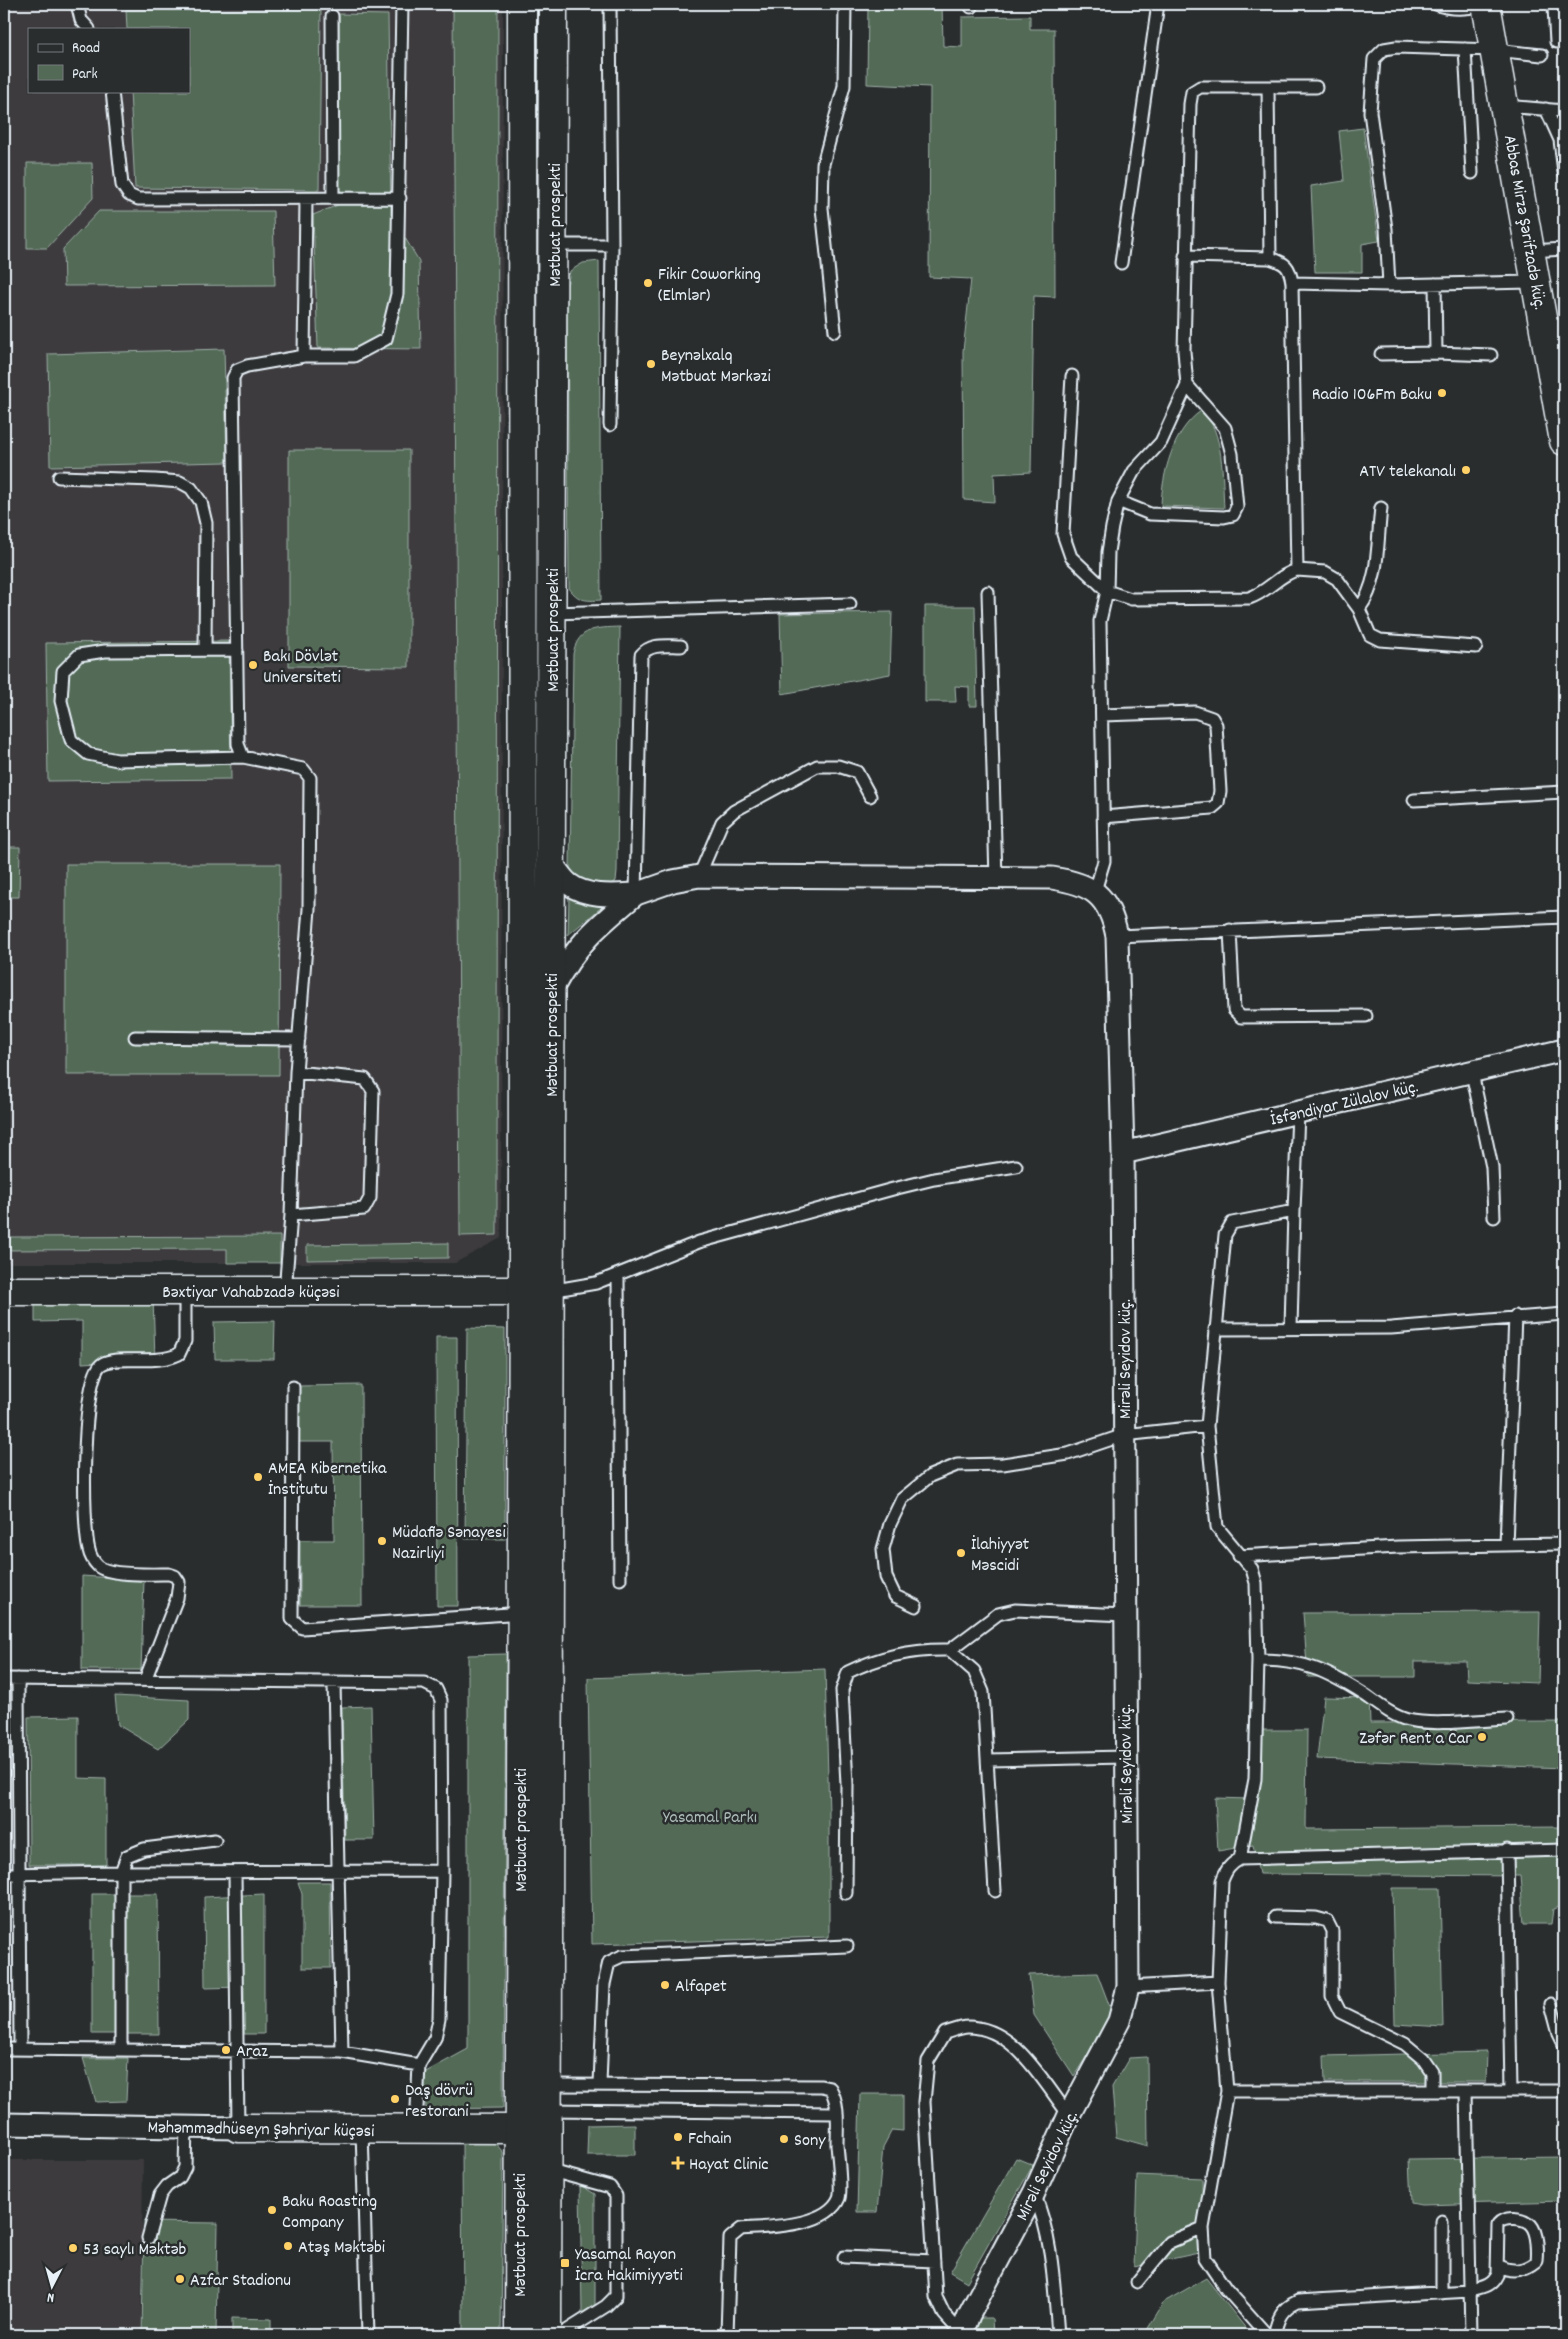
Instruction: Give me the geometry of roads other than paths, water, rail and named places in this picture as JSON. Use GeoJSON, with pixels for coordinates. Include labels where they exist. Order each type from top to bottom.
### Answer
{"type":"FeatureCollection","features":[{"type":"Feature","properties":{"kind":"main road","name":"Mətbuat prospekti"},"geometry":{"type":"LineString","coordinates":[[519,2335],[523,1325],[511,1291],[523,1255],[522,4]]}},
{"type":"Feature","properties":{"kind":"main road","name":"Mətbuat prospekti"},"geometry":{"type":"LineString","coordinates":[[546,2335],[554,245],[553,4]]}},
{"type":"Feature","properties":{"kind":"main road","name":"Abbas Mirzə Şərifzadə küç."},"geometry":{"type":"LineString","coordinates":[[1486,5],[1536,282],[1554,326],[1564,441]]}},
{"type":"Feature","properties":{"kind":"main road","name":"Bəxtiyar Vahabzadə küçəsi"},"geometry":{"type":"LineString","coordinates":[[4,1292],[185,1290],[285,1292],[550,1291]]}},
{"type":"Feature","properties":{"kind":"main road","name":"Məhəmmədhüseyn Şəhriyar küçəsi"},"geometry":{"type":"LineString","coordinates":[[238,2128],[362,2130],[519,2129]]}},
{"type":"Feature","properties":{"kind":"street"},"geometry":{"type":"LineString","coordinates":[[551,863],[569,884],[584,892],[608,896],[636,894],[673,881],[699,876],[1052,878],[1072,881],[1095,891]]}},
{"type":"Feature","properties":{"kind":"street","name":"Mirəli Seyidov küç."},"geometry":{"type":"LineString","coordinates":[[961,2334],[1034,2193],[1069,2115],[1119,2021],[1128,1987],[1125,1757],[1123,1153],[1117,936],[1108,907],[1095,891]]}},
{"type":"Feature","properties":{"kind":"street"},"geometry":{"type":"LineString","coordinates":[[551,991],[566,962],[583,940],[592,930],[636,894]]}},
{"type":"Feature","properties":{"kind":"street","name":"İsfəndiyar Zülalov küç."},"geometry":{"type":"LineString","coordinates":[[1123,1153],[1564,1050]]}},
{"type":"Feature","properties":{"kind":"street","name":"Məhəmmədhüseyn Şəhriyar küçəsi"},"geometry":{"type":"LineString","coordinates":[[4,2124],[238,2128]]}},
{"type":"Feature","properties":{"kind":"lane"},"geometry":{"type":"LineString","coordinates":[[77,4],[80,20],[88,28]]}},
{"type":"Feature","properties":{"kind":"lane"},"geometry":{"type":"LineString","coordinates":[[243,757],[238,744],[233,378],[237,370],[247,366],[304,356],[354,356],[386,339],[397,294],[402,4]]}},
{"type":"Feature","properties":{"kind":"lane"},"geometry":{"type":"LineString","coordinates":[[610,4],[612,245],[610,425]]}},
{"type":"Feature","properties":{"kind":"lane"},"geometry":{"type":"LineString","coordinates":[[835,331],[822,208],[823,164],[844,86],[845,4]]}},
{"type":"Feature","properties":{"kind":"lane"},"geometry":{"type":"LineString","coordinates":[[1121,263],[1158,4]]}},
{"type":"Feature","properties":{"kind":"lane"},"geometry":{"type":"LineString","coordinates":[[1436,4],[1445,8],[1460,10],[1486,5]]}},
{"type":"Feature","properties":{"kind":"lane"},"geometry":{"type":"LineString","coordinates":[[1556,42],[1554,8],[1557,4]]}},
{"type":"Feature","properties":{"kind":"lane"},"geometry":{"type":"LineString","coordinates":[[332,16],[333,198]]}},
{"type":"Feature","properties":{"kind":"lane"},"geometry":{"type":"LineString","coordinates":[[1389,285],[1386,229],[1370,112],[1374,59],[1384,50],[1396,47],[1495,50],[1542,55]]}},
{"type":"Feature","properties":{"kind":"lane"},"geometry":{"type":"LineString","coordinates":[[1465,49],[1472,173]]}},
{"type":"Feature","properties":{"kind":"lane"},"geometry":{"type":"LineString","coordinates":[[1095,891],[1104,861],[1100,621],[1107,591],[1108,552],[1118,501],[1134,471],[1161,442],[1187,385],[1184,351],[1185,256],[1192,92],[1200,87],[1316,87]]}},
{"type":"Feature","properties":{"kind":"lane"},"geometry":{"type":"LineString","coordinates":[[1268,87],[1270,258]]}},
{"type":"Feature","properties":{"kind":"lane"},"geometry":{"type":"LineString","coordinates":[[112,92],[122,186],[129,195],[138,199],[400,198]]}},
{"type":"Feature","properties":{"kind":"lane"},"geometry":{"type":"LineString","coordinates":[[1505,106],[1564,111]]}},
{"type":"Feature","properties":{"kind":"lane"},"geometry":{"type":"LineString","coordinates":[[1546,109],[1560,140],[1564,172]]}},
{"type":"Feature","properties":{"kind":"lane"},"geometry":{"type":"LineString","coordinates":[[304,356],[306,199]]}},
{"type":"Feature","properties":{"kind":"lane"},"geometry":{"type":"LineString","coordinates":[[554,245],[612,245]]}},
{"type":"Feature","properties":{"kind":"lane"},"geometry":{"type":"LineString","coordinates":[[1531,251],[1564,249]]}},
{"type":"Feature","properties":{"kind":"lane"},"geometry":{"type":"LineString","coordinates":[[1185,256],[1270,258],[1282,262],[1290,269],[1292,283],[1297,570]]}},
{"type":"Feature","properties":{"kind":"lane"},"geometry":{"type":"LineString","coordinates":[[1292,283],[1389,285],[1536,282]]}},
{"type":"Feature","properties":{"kind":"lane"},"geometry":{"type":"LineString","coordinates":[[1436,284],[1436,353]]}},
{"type":"Feature","properties":{"kind":"lane"},"geometry":{"type":"LineString","coordinates":[[1381,354],[1491,355]]}},
{"type":"Feature","properties":{"kind":"lane"},"geometry":{"type":"LineString","coordinates":[[1072,376],[1063,534],[1071,557],[1107,591],[1130,599],[1249,598],[1261,594],[1287,573],[1297,570],[1325,572],[1337,579],[1359,609],[1370,635],[1380,640],[1476,647]]}},
{"type":"Feature","properties":{"kind":"lane"},"geometry":{"type":"LineString","coordinates":[[1118,501],[1150,514],[1224,517],[1233,515],[1237,507],[1232,454],[1225,428],[1187,385]]}},
{"type":"Feature","properties":{"kind":"lane"},"geometry":{"type":"LineString","coordinates":[[59,477],[180,482],[191,488],[201,502],[206,523],[205,650]]}},
{"type":"Feature","properties":{"kind":"lane"},"geometry":{"type":"LineString","coordinates":[[1359,609],[1369,597],[1373,582],[1381,508]]}},
{"type":"Feature","properties":{"kind":"lane"},"geometry":{"type":"LineString","coordinates":[[988,592],[996,879]]}},
{"type":"Feature","properties":{"kind":"lane"},"geometry":{"type":"LineString","coordinates":[[552,613],[850,604]]}},
{"type":"Feature","properties":{"kind":"lane"},"geometry":{"type":"LineString","coordinates":[[636,894],[641,655],[647,648],[652,646],[681,646]]}},
{"type":"Feature","properties":{"kind":"lane"},"geometry":{"type":"LineString","coordinates":[[237,650],[105,651],[79,655],[63,670],[61,701],[71,740],[88,754],[117,760],[243,757],[303,769],[310,778],[309,909],[296,1072],[291,1215],[285,1292]]}},
{"type":"Feature","properties":{"kind":"lane"},"geometry":{"type":"LineString","coordinates":[[1102,715],[1194,712],[1212,718],[1216,725],[1220,791],[1218,803],[1212,808],[1102,817]]}},
{"type":"Feature","properties":{"kind":"lane"},"geometry":{"type":"LineString","coordinates":[[699,876],[722,822],[734,811],[817,766],[838,766],[857,772],[870,796]]}},
{"type":"Feature","properties":{"kind":"lane"},"geometry":{"type":"LineString","coordinates":[[1414,800],[1564,792]]}},
{"type":"Feature","properties":{"kind":"lane"},"geometry":{"type":"LineString","coordinates":[[1117,936],[1564,917]]}},
{"type":"Feature","properties":{"kind":"lane"},"geometry":{"type":"LineString","coordinates":[[1230,930],[1234,1010],[1241,1017],[1366,1016]]}},
{"type":"Feature","properties":{"kind":"lane"},"geometry":{"type":"LineString","coordinates":[[135,1037],[299,1039]]}},
{"type":"Feature","properties":{"kind":"lane"},"geometry":{"type":"LineString","coordinates":[[291,1215],[364,1209],[370,1198],[373,1091],[365,1078],[296,1072]]}},
{"type":"Feature","properties":{"kind":"lane"},"geometry":{"type":"LineString","coordinates":[[1472,1073],[1492,1167],[1494,1217]]}},
{"type":"Feature","properties":{"kind":"lane"},"geometry":{"type":"LineString","coordinates":[[1291,1328],[1298,1113]]}},
{"type":"Feature","properties":{"kind":"lane"},"geometry":{"type":"LineString","coordinates":[[550,1291],[573,1289],[618,1276],[699,1242],[884,1191],[934,1179],[1016,1166]]}},
{"type":"Feature","properties":{"kind":"lane"},"geometry":{"type":"LineString","coordinates":[[1240,1858],[1255,1779],[1258,1660],[1256,1583],[1252,1569],[1239,1556],[1217,1527],[1207,1426],[1225,1235],[1232,1223],[1294,1210]]}},
{"type":"Feature","properties":{"kind":"lane"},"geometry":{"type":"LineString","coordinates":[[618,1276],[620,1578]]}},
{"type":"Feature","properties":{"kind":"lane"},"geometry":{"type":"LineString","coordinates":[[145,1680],[177,1598],[180,1582],[175,1576],[169,1574],[110,1571],[99,1567],[93,1558],[89,1550],[85,1504],[86,1419],[93,1375],[101,1364],[114,1361],[167,1360],[180,1354],[185,1342],[185,1290]]}},
{"type":"Feature","properties":{"kind":"lane"},"geometry":{"type":"LineString","coordinates":[[1216,1329],[1391,1328],[1516,1316],[1564,1314]]}},
{"type":"Feature","properties":{"kind":"lane"},"geometry":{"type":"LineString","coordinates":[[1506,1544],[1516,1316]]}},
{"type":"Feature","properties":{"kind":"lane"},"geometry":{"type":"LineString","coordinates":[[294,1387],[292,1619],[302,1628],[522,1613]]}},
{"type":"Feature","properties":{"kind":"lane"},"geometry":{"type":"LineString","coordinates":[[916,1606],[895,1596],[886,1577],[883,1549],[890,1524],[902,1499],[930,1476],[957,1465],[1004,1464],[1068,1454],[1124,1435],[1207,1426]]}},
{"type":"Feature","properties":{"kind":"lane"},"geometry":{"type":"LineString","coordinates":[[1239,1556],[1398,1547],[1564,1544]]}},
{"type":"Feature","properties":{"kind":"lane"},"geometry":{"type":"LineString","coordinates":[[846,1893],[847,1784],[842,1690],[848,1672],[871,1661],[920,1649],[950,1650],[998,1614],[1016,1610],[1125,1615]]}},
{"type":"Feature","properties":{"kind":"lane"},"geometry":{"type":"LineString","coordinates":[[950,1650],[974,1671],[983,1692],[995,1892]]}},
{"type":"Feature","properties":{"kind":"lane"},"geometry":{"type":"LineString","coordinates":[[1258,1660],[1294,1662],[1332,1675],[1388,1710],[1408,1720],[1458,1721],[1507,1719]]}},
{"type":"Feature","properties":{"kind":"lane"},"geometry":{"type":"LineString","coordinates":[[4,1679],[424,1683],[436,1689],[441,1700],[442,1871],[439,2019],[435,2038],[419,2065],[416,2129]]}},
{"type":"Feature","properties":{"kind":"lane"},"geometry":{"type":"LineString","coordinates":[[18,1679],[20,2049]]}},
{"type":"Feature","properties":{"kind":"lane"},"geometry":{"type":"LineString","coordinates":[[334,1682],[342,2052]]}},
{"type":"Feature","properties":{"kind":"lane"},"geometry":{"type":"LineString","coordinates":[[988,1760],[1125,1757]]}},
{"type":"Feature","properties":{"kind":"lane"},"geometry":{"type":"LineString","coordinates":[[121,2050],[121,1872],[126,1856],[144,1849],[215,1840]]}},
{"type":"Feature","properties":{"kind":"lane"},"geometry":{"type":"LineString","coordinates":[[1507,1850],[1510,2091]]}},
{"type":"Feature","properties":{"kind":"lane"},"geometry":{"type":"LineString","coordinates":[[1267,2335],[1259,2330],[1226,2289],[1206,2258],[1203,2228],[1227,2091],[1218,1982],[1222,1881],[1231,1864],[1240,1858],[1564,1850]]}},
{"type":"Feature","properties":{"kind":"lane"},"geometry":{"type":"LineString","coordinates":[[4,1874],[442,1871]]}},
{"type":"Feature","properties":{"kind":"lane"},"geometry":{"type":"LineString","coordinates":[[235,1872],[238,2128]]}},
{"type":"Feature","properties":{"kind":"lane"},"geometry":{"type":"LineString","coordinates":[[1275,1917],[1316,1918],[1327,1921],[1332,1931],[1332,1996],[1340,2012],[1405,2044],[1423,2059],[1432,2072],[1432,2091]]}},
{"type":"Feature","properties":{"kind":"lane"},"geometry":{"type":"LineString","coordinates":[[600,2084],[604,1984],[609,1962],[622,1956],[848,1946]]}},
{"type":"Feature","properties":{"kind":"lane"},"geometry":{"type":"LineString","coordinates":[[1128,1987],[1218,1982]]}},
{"type":"Feature","properties":{"kind":"lane"},"geometry":{"type":"LineString","coordinates":[[1551,2004],[1559,2034],[1564,2044]]}},
{"type":"Feature","properties":{"kind":"lane"},"geometry":{"type":"LineString","coordinates":[[961,2334],[944,2314],[936,2297],[924,2102],[928,2062],[946,2034],[967,2027],[995,2033],[1018,2048],[1069,2115]]}},
{"type":"Feature","properties":{"kind":"lane"},"geometry":{"type":"LineString","coordinates":[[4,2049],[342,2052],[419,2065]]}},
{"type":"Feature","properties":{"kind":"lane"},"geometry":{"type":"LineString","coordinates":[[547,2097],[600,2084],[821,2086],[830,2088],[835,2095],[839,2197],[829,2210],[819,2217],[796,2224],[741,2229],[730,2238],[727,2335]]}},
{"type":"Feature","properties":{"kind":"lane"},"geometry":{"type":"LineString","coordinates":[[1227,2091],[1564,2091]]}},
{"type":"Feature","properties":{"kind":"lane"},"geometry":{"type":"LineString","coordinates":[[1466,2091],[1471,2335]]}},
{"type":"Feature","properties":{"kind":"lane"},"geometry":{"type":"LineString","coordinates":[[547,2097],[836,2113]]}},
{"type":"Feature","properties":{"kind":"lane"},"geometry":{"type":"LineString","coordinates":[[148,2238],[160,2195],[167,2186],[180,2177],[185,2167],[186,2127]]}},
{"type":"Feature","properties":{"kind":"lane"},"geometry":{"type":"LineString","coordinates":[[362,2130],[368,2335]]}},
{"type":"Feature","properties":{"kind":"lane"},"geometry":{"type":"LineString","coordinates":[[547,2169],[610,2187],[616,2196],[616,2296],[606,2306],[560,2335]]}},
{"type":"Feature","properties":{"kind":"lane"},"geometry":{"type":"LineString","coordinates":[[1034,2193],[1045,2220],[1051,2248],[1058,2335]]}},
{"type":"Feature","properties":{"kind":"lane"},"geometry":{"type":"LineString","coordinates":[[1274,2335],[1278,2315],[1287,2306],[1298,2301],[1470,2291],[1486,2287],[1494,2281],[1499,2266],[1498,2224],[1503,2219],[1508,2218],[1530,2224],[1533,2227],[1538,2249],[1537,2261],[1528,2268],[1515,2270],[1499,2266]]}},
{"type":"Feature","properties":{"kind":"lane"},"geometry":{"type":"LineString","coordinates":[[1442,2221],[1442,2292]]}},
{"type":"Feature","properties":{"kind":"lane"},"geometry":{"type":"LineString","coordinates":[[1137,2282],[1170,2242],[1203,2228]]}},
{"type":"Feature","properties":{"kind":"lane"},"geometry":{"type":"LineString","coordinates":[[844,2257],[934,2261]]}},
{"type":"Feature","properties":{"kind":"place","name":"Fikir Coworking (Elmlər)"},"geometry":{"type":"Point","coordinates":[648,283]}},
{"type":"Feature","properties":{"kind":"place","name":"Beynəlxalq Mətbuat Mərkəzi"},"geometry":{"type":"Point","coordinates":[651,364]}},
{"type":"Feature","properties":{"kind":"place","name":"Radio 106Fm Baku"},"geometry":{"type":"Point","coordinates":[1442,393]}},
{"type":"Feature","properties":{"kind":"place","name":"ATV telekanalı"},"geometry":{"type":"Point","coordinates":[1466,470]}},
{"type":"Feature","properties":{"kind":"place","name":"Bakı Dövlət Universiteti"},"geometry":{"type":"Point","coordinates":[253,665]}},
{"type":"Feature","properties":{"kind":"place","name":"AMEA Kibernetika İnstitutu"},"geometry":{"type":"Point","coordinates":[258,1477]}},
{"type":"Feature","properties":{"kind":"place","name":"Müdafiə Sənayesi Nazirliyi"},"geometry":{"type":"Point","coordinates":[382,1541]}},
{"type":"Feature","properties":{"kind":"place","name":"İlahiyyət Məscidi"},"geometry":{"type":"Point","coordinates":[961,1553]}},
{"type":"Feature","properties":{"kind":"place","name":"Zəfər Rent a Car"},"geometry":{"type":"Point","coordinates":[1482,1737]}},
{"type":"Feature","properties":{"kind":"place","name":"Alfapet"},"geometry":{"type":"Point","coordinates":[665,1985]}},
{"type":"Feature","properties":{"kind":"place","name":"Araz"},"geometry":{"type":"Point","coordinates":[226,2050]}},
{"type":"Feature","properties":{"kind":"place","name":"Daş dövrü restorani"},"geometry":{"type":"Point","coordinates":[395,2099]}},
{"type":"Feature","properties":{"kind":"place","name":"Fchain"},"geometry":{"type":"Point","coordinates":[678,2137]}},
{"type":"Feature","properties":{"kind":"place","name":"Sony"},"geometry":{"type":"Point","coordinates":[784,2139]}},
{"type":"Feature","properties":{"kind":"place","name":"Hayat Clinic"},"geometry":{"type":"Point","coordinates":[678,2163]}},
{"type":"Feature","properties":{"kind":"place","name":"Baku Roasting Company"},"geometry":{"type":"Point","coordinates":[272,2210]}},
{"type":"Feature","properties":{"kind":"place","name":"Atəş Məktəbi"},"geometry":{"type":"Point","coordinates":[288,2246]}},
{"type":"Feature","properties":{"kind":"place","name":"53 saylı Məktəb"},"geometry":{"type":"Point","coordinates":[73,2248]}},
{"type":"Feature","properties":{"kind":"place","name":"Yasamal Rayon İcra Hakimiyyəti"},"geometry":{"type":"Point","coordinates":[565,2263]}},
{"type":"Feature","properties":{"kind":"place","name":"Azfar Stadionu"},"geometry":{"type":"Point","coordinates":[180,2279]}},
{"type":"Feature","properties":{"kind":"park label","name":"Yasamal Parkı"},"geometry":{"type":"Point","coordinates":[710,1816]}}]}
